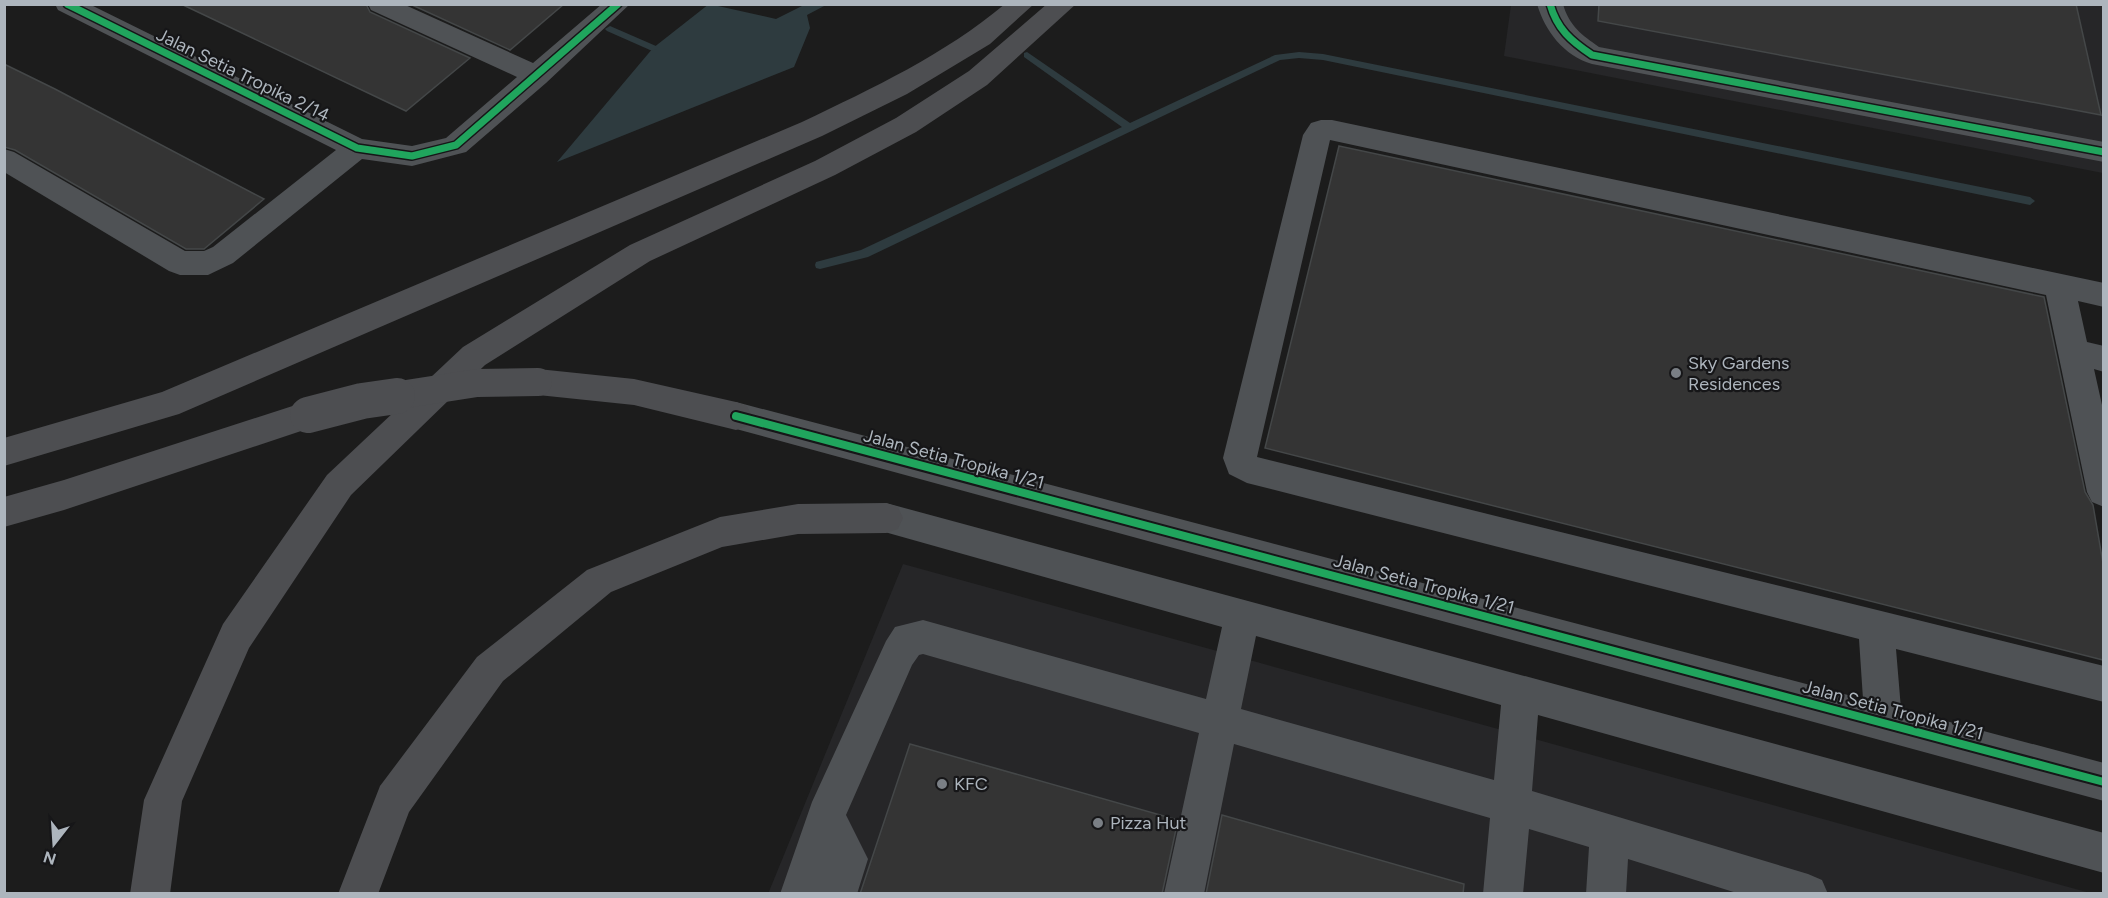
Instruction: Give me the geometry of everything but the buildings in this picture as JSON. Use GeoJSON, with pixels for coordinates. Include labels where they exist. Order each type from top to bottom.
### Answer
{"type":"FeatureCollection","features":[{"type":"Feature","properties":{"kind":"highway"},"geometry":{"type":"LineString","coordinates":[[4,452],[168,404],[812,129],[898,87],[981,38],[1022,4]]}},
{"type":"Feature","properties":{"kind":"highway"},"geometry":{"type":"LineString","coordinates":[[150,894],[163,800],[236,636],[339,485],[474,356],[640,253],[825,168],[906,125],[978,78],[1064,4]]}},
{"type":"Feature","properties":{"kind":"highway"},"geometry":{"type":"LineString","coordinates":[[4,512],[64,495],[308,415],[362,401],[477,383],[538,382],[634,392],[736,416]]}},
{"type":"Feature","properties":{"kind":"highway"},"geometry":{"type":"LineString","coordinates":[[358,894],[394,800],[490,669],[599,581],[720,532],[798,519],[886,518]]}},
{"type":"Feature","properties":{"kind":"street","name":"Jalan Setia Tropika 2/14"},"geometry":{"type":"LineString","coordinates":[[67,4],[357,148],[412,156],[456,145],[537,76]]}},
{"type":"Feature","properties":{"kind":"street"},"geometry":{"type":"LineString","coordinates":[[380,4],[537,76],[618,4]]}},
{"type":"Feature","properties":{"kind":"street"},"geometry":{"type":"LineString","coordinates":[[1550,4],[1554,22],[1566,36],[1592,55],[2103,152]]}},
{"type":"Feature","properties":{"kind":"street"},"geometry":{"type":"LineString","coordinates":[[2103,295],[1332,130],[1321,130],[1317,135],[1240,458],[1241,464],[1247,469],[2103,684]]}},
{"type":"Feature","properties":{"kind":"street"},"geometry":{"type":"LineString","coordinates":[[4,159],[180,263],[208,263],[223,255],[357,148]]}},
{"type":"Feature","properties":{"kind":"street"},"geometry":{"type":"LineString","coordinates":[[2060,287],[2089,355],[2103,492]]}},
{"type":"Feature","properties":{"kind":"street","name":"Jalan Setia Tropika 1/21"},"geometry":{"type":"LineString","coordinates":[[736,416],[2103,782]]}},
{"type":"Feature","properties":{"kind":"street"},"geometry":{"type":"LineString","coordinates":[[886,518],[2103,853]]}},
{"type":"Feature","properties":{"kind":"street"},"geometry":{"type":"LineString","coordinates":[[1184,894],[1242,616]]}},
{"type":"Feature","properties":{"kind":"street"},"geometry":{"type":"LineString","coordinates":[[1876,627],[1883,722]]}},
{"type":"Feature","properties":{"kind":"street"},"geometry":{"type":"LineString","coordinates":[[800,894],[826,816],[899,653],[908,639],[923,637],[1511,804],[1808,894]]}},
{"type":"Feature","properties":{"kind":"street"},"geometry":{"type":"LineString","coordinates":[[1503,894],[1521,692]]}},
{"type":"Feature","properties":{"kind":"street"},"geometry":{"type":"LineString","coordinates":[[826,816],[848,859],[837,894]]}},
{"type":"Feature","properties":{"kind":"street"},"geometry":{"type":"LineString","coordinates":[[1606,894],[1610,834]]}},
{"type":"Feature","properties":{"kind":"shaded area"},"geometry":{"type":"Polygon","coordinates":[[[709,4],[776,19],[804,5],[826,5],[807,15],[810,28],[794,67],[557,162],[653,48],[709,4]]]}},
{"type":"Feature","properties":{"kind":"shaded area"},"geometry":{"type":"Polygon","coordinates":[[[1511,5],[2103,5],[2103,173],[1504,56],[1511,5]]]}},
{"type":"Feature","properties":{"kind":"shaded area"},"geometry":{"type":"Polygon","coordinates":[[[903,564],[2090,893],[768,894],[903,564]]]}},
{"type":"Feature","properties":{"kind":"waterway"},"geometry":{"type":"LineString","coordinates":[[610,29],[653,48]]}},
{"type":"Feature","properties":{"kind":"waterway"},"geometry":{"type":"LineString","coordinates":[[1027,55],[1130,128]]}},
{"type":"Feature","properties":{"kind":"waterway"},"geometry":{"type":"LineString","coordinates":[[1130,128],[1278,57],[1299,55],[1323,57],[2030,201]]}},
{"type":"Feature","properties":{"kind":"waterway"},"geometry":{"type":"LineString","coordinates":[[820,265],[864,254],[1130,128]]}},
{"type":"Feature","properties":{"kind":"cycle path"},"geometry":{"type":"LineString","coordinates":[[67,4],[357,148],[412,156],[456,145],[618,4]]}},
{"type":"Feature","properties":{"kind":"cycle path"},"geometry":{"type":"LineString","coordinates":[[1550,4],[1560,28],[1571,40],[1592,55],[2104,152]]}},
{"type":"Feature","properties":{"kind":"cycle path"},"geometry":{"type":"LineString","coordinates":[[736,416],[2104,782]]}},
{"type":"Feature","properties":{"kind":"place","name":"Sky Gardens Residences"},"geometry":{"type":"Point","coordinates":[1676,373]}},
{"type":"Feature","properties":{"kind":"place","name":"KFC"},"geometry":{"type":"Point","coordinates":[942,784]}},
{"type":"Feature","properties":{"kind":"place","name":"Pizza Hut"},"geometry":{"type":"Point","coordinates":[1098,823]}}]}
